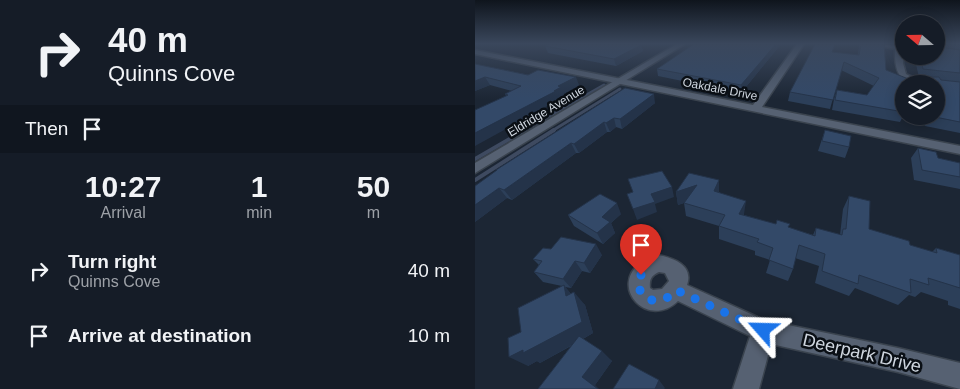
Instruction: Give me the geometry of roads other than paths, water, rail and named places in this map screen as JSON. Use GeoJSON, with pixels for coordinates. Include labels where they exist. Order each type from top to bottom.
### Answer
{"type":"FeatureCollection","features":[{"type":"Feature","properties":{"kind":"street","name":"Oakdale Drive"},"geometry":{"type":"LineString","coordinates":[[526,62],[960,150]]}},
{"type":"Feature","properties":{"kind":"street","name":"Eldridge Avenue"},"geometry":{"type":"LineString","coordinates":[[475,169],[652,62]]}},
{"type":"Feature","properties":{"kind":"street"},"geometry":{"type":"LineString","coordinates":[[755,108],[788,62]]}},
{"type":"Feature","properties":{"kind":"street","name":"Deerpark Drive"},"geometry":{"type":"LineString","coordinates":[[676,290],[763,330],[960,376]]}},
{"type":"Feature","properties":{"kind":"street"},"geometry":{"type":"LineString","coordinates":[[746,389],[763,330]]}},
{"type":"Feature","properties":{"kind":"waterway"},"geometry":{"type":"LineString","coordinates":[[523,131],[604,85]]}},
{"type":"Feature","properties":{"kind":"waterway"},"geometry":{"type":"LineString","coordinates":[[552,131],[620,89]]}},
{"type":"Feature","properties":{"kind":"waterway"},"geometry":{"type":"LineString","coordinates":[[475,159],[525,130]]}},
{"type":"Feature","properties":{"kind":"waterway"},"geometry":{"type":"LineString","coordinates":[[475,180],[554,130]]}}]}
